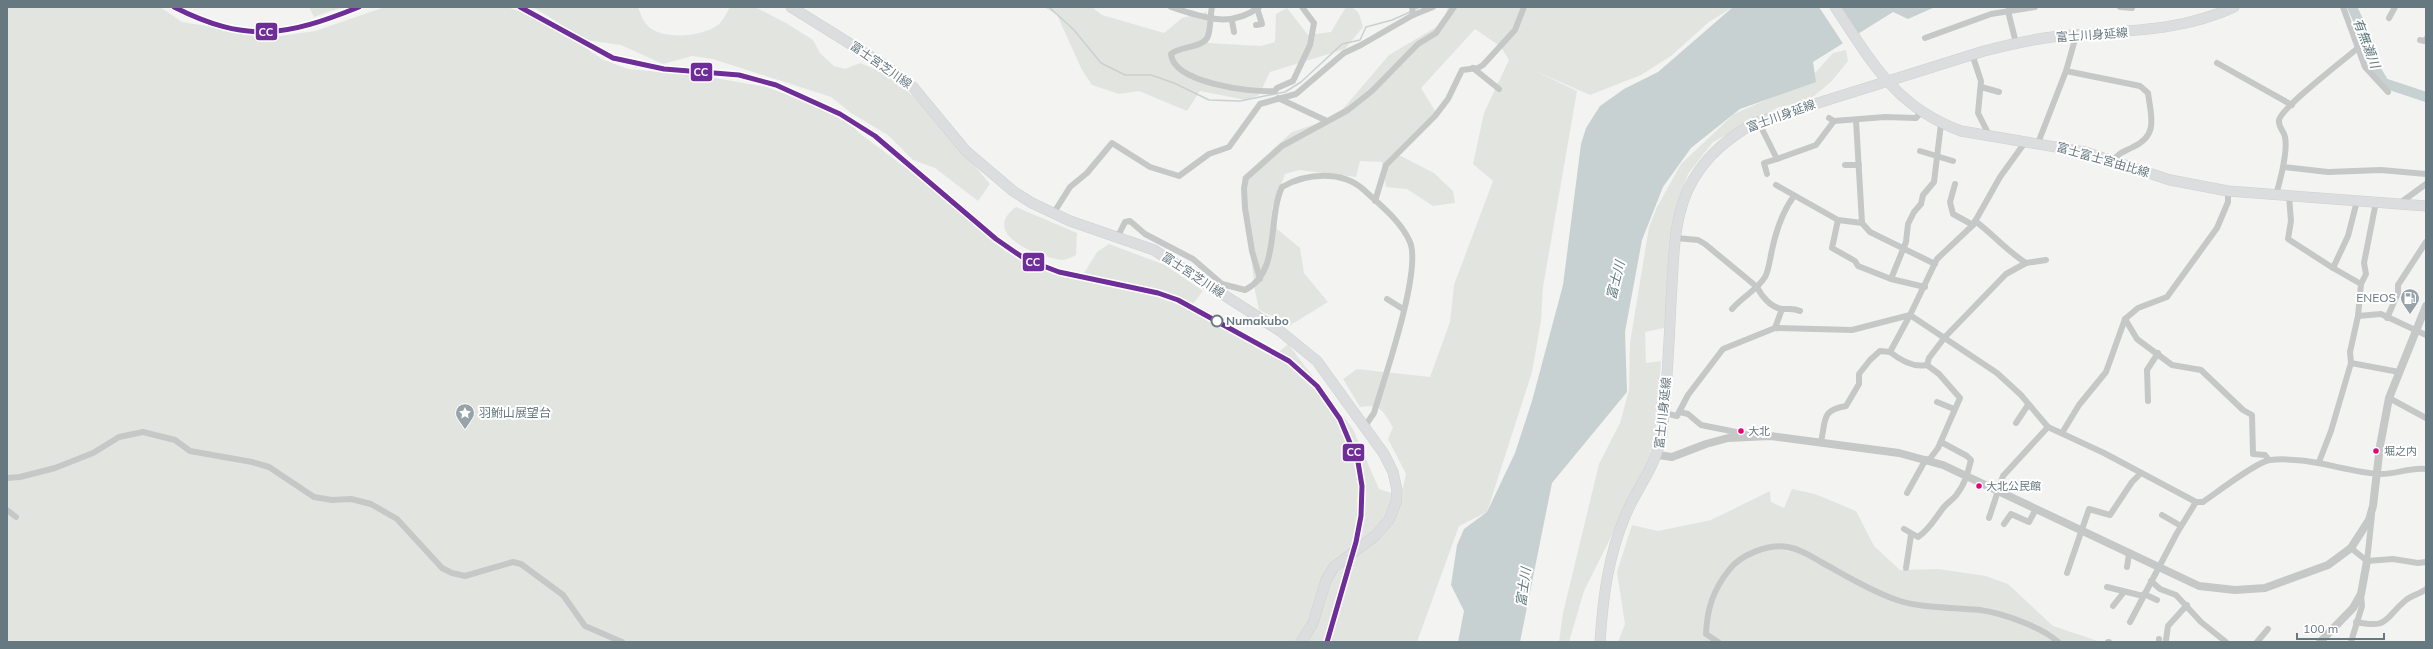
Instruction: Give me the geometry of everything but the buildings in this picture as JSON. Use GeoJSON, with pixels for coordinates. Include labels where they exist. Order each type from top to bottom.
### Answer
{"type":"FeatureCollection","features":[{"type":"Feature","properties":{"kind":"main road","name":"富士宮芝川線"},"geometry":{"type":"LineString","coordinates":[[791,7],[890,68],[913,86],[981,165],[1013,191],[1052,214],[1118,236],[1154,250],[1292,338],[1317,361],[1365,426],[1393,472],[1397,490],[1396,502],[1389,520],[1375,536],[1334,567],[1326,580],[1313,623],[1302,642]]}},
{"type":"Feature","properties":{"kind":"main road","name":"富士富士宮由比線"},"geometry":{"type":"LineString","coordinates":[[1835,7],[1886,82],[1903,99],[1921,112],[1942,124],[1961,131],[1990,137],[2038,143],[2112,160],[2177,181],[2228,192],[2426,206]]}},
{"type":"Feature","properties":{"kind":"main road","name":"富士川身延線"},"geometry":{"type":"LineString","coordinates":[[1600,642],[1606,574],[1613,550],[1626,513],[1658,455],[1664,413],[1676,238],[1685,198],[1701,168],[1726,141],[1759,123],[1778,115],[1972,54],[2016,43],[2076,36],[2146,31],[2181,25],[2234,7]]}},
{"type":"Feature","properties":{"kind":"street"},"geometry":{"type":"LineString","coordinates":[[1171,7],[1210,18],[1232,20],[1258,8],[1262,24],[1256,25]]}},
{"type":"Feature","properties":{"kind":"street"},"geometry":{"type":"LineString","coordinates":[[1212,7],[1208,36],[1205,41],[1175,50],[1171,54],[1172,60],[1178,67],[1194,76],[1216,84],[1249,91],[1275,91],[1277,88],[1293,81],[1310,45],[1314,23],[1302,7]]}},
{"type":"Feature","properties":{"kind":"street"},"geometry":{"type":"LineString","coordinates":[[1052,214],[1070,187],[1087,173],[1112,143],[1150,167],[1179,176],[1209,154],[1229,147],[1260,104],[1296,94],[1344,53],[1362,45],[1413,12],[1433,7]]}},
{"type":"Feature","properties":{"kind":"street"},"geometry":{"type":"LineString","coordinates":[[1260,279],[1252,251],[1245,208],[1244,188],[1246,178],[1282,146],[1348,110],[1372,91],[1418,44],[1436,33],[1454,7]]}},
{"type":"Feature","properties":{"kind":"street"},"geometry":{"type":"LineString","coordinates":[[1375,201],[1386,165],[1435,116],[1448,98],[1462,70],[1483,64],[1515,30],[1524,7]]}},
{"type":"Feature","properties":{"kind":"street"},"geometry":{"type":"LineString","coordinates":[[1925,38],[1973,20],[2008,11],[2034,7]]}},
{"type":"Feature","properties":{"kind":"street"},"geometry":{"type":"LineString","coordinates":[[2120,7],[2132,8]]}},
{"type":"Feature","properties":{"kind":"street"},"geometry":{"type":"LineString","coordinates":[[2343,7],[2365,67],[2388,92]]}},
{"type":"Feature","properties":{"kind":"street"},"geometry":{"type":"LineString","coordinates":[[2389,18],[2394,7]]}},
{"type":"Feature","properties":{"kind":"street"},"geometry":{"type":"LineString","coordinates":[[2008,11],[2016,43]]}},
{"type":"Feature","properties":{"kind":"street"},"geometry":{"type":"LineString","coordinates":[[1232,20],[1234,32]]}},
{"type":"Feature","properties":{"kind":"street"},"geometry":{"type":"LineString","coordinates":[[2038,143],[2066,71],[2076,36]]}},
{"type":"Feature","properties":{"kind":"street"},"geometry":{"type":"LineString","coordinates":[[2276,195],[2284,167],[2285,138],[2278,121],[2292,105],[2358,48]]}},
{"type":"Feature","properties":{"kind":"street"},"geometry":{"type":"LineString","coordinates":[[1972,54],[1981,87],[1978,113],[1990,137]]}},
{"type":"Feature","properties":{"kind":"street"},"geometry":{"type":"LineString","coordinates":[[2217,63],[2292,105]]}},
{"type":"Feature","properties":{"kind":"street"},"geometry":{"type":"LineString","coordinates":[[1473,68],[1499,89]]}},
{"type":"Feature","properties":{"kind":"street"},"geometry":{"type":"LineString","coordinates":[[2066,71],[2140,86],[2148,92],[2152,128],[2146,139],[2134,147],[2118,153],[2112,160]]}},
{"type":"Feature","properties":{"kind":"street"},"geometry":{"type":"LineString","coordinates":[[1981,87],[1999,92]]}},
{"type":"Feature","properties":{"kind":"street"},"geometry":{"type":"LineString","coordinates":[[1275,91],[1278,99],[1327,121]]}},
{"type":"Feature","properties":{"kind":"street"},"geometry":{"type":"LineString","coordinates":[[1767,174],[1764,163],[1816,145],[1832,120],[1856,120],[1885,117],[1916,118],[1921,112]]}},
{"type":"Feature","properties":{"kind":"street"},"geometry":{"type":"LineString","coordinates":[[1856,120],[1862,223],[1870,232],[1902,250],[1916,253],[1935,264]]}},
{"type":"Feature","properties":{"kind":"street"},"geometry":{"type":"LineString","coordinates":[[1759,123],[1777,159]]}},
{"type":"Feature","properties":{"kind":"street"},"geometry":{"type":"LineString","coordinates":[[1891,279],[1906,242],[1908,224],[1914,212],[1921,204],[1923,195],[1934,182],[1942,124]]}},
{"type":"Feature","properties":{"kind":"street"},"geometry":{"type":"LineString","coordinates":[[1890,352],[1925,287],[1935,264],[1974,223],[2000,177],[2026,141]]}},
{"type":"Feature","properties":{"kind":"street"},"geometry":{"type":"LineString","coordinates":[[1920,151],[1953,161]]}},
{"type":"Feature","properties":{"kind":"street"},"geometry":{"type":"LineString","coordinates":[[1845,165],[1859,165]]}},
{"type":"Feature","properties":{"kind":"street"},"geometry":{"type":"LineString","coordinates":[[2284,167],[2328,172],[2381,170],[2426,174]]}},
{"type":"Feature","properties":{"kind":"street"},"geometry":{"type":"LineString","coordinates":[[1118,236],[1125,222],[1130,221],[1146,234],[1193,259],[1222,284],[1245,290],[1260,279],[1271,248],[1277,201],[1282,187],[1295,180],[1306,178],[1339,178],[1355,182],[1397,223],[1410,243],[1413,258],[1412,271],[1403,309],[1374,413],[1365,426]]}},
{"type":"Feature","properties":{"kind":"street"},"geometry":{"type":"LineString","coordinates":[[1955,184],[1950,202],[1953,214],[1974,223],[1997,237],[2007,250],[2026,263]]}},
{"type":"Feature","properties":{"kind":"street"},"geometry":{"type":"LineString","coordinates":[[2399,204],[2426,184]]}},
{"type":"Feature","properties":{"kind":"street"},"geometry":{"type":"LineString","coordinates":[[1776,185],[1838,220],[1862,223]]}},
{"type":"Feature","properties":{"kind":"street"},"geometry":{"type":"LineString","coordinates":[[2062,433],[2079,405],[2106,372],[2125,319],[2138,308],[2167,297],[2217,228],[2228,202],[2228,192]]}},
{"type":"Feature","properties":{"kind":"street"},"geometry":{"type":"LineString","coordinates":[[1732,309],[1741,298],[1757,287],[1766,276],[1776,234],[1786,207],[1794,196]]}},
{"type":"Feature","properties":{"kind":"street"},"geometry":{"type":"LineString","coordinates":[[2289,196],[2291,221],[2288,239],[2332,268],[2361,284]]}},
{"type":"Feature","properties":{"kind":"street"},"geometry":{"type":"LineString","coordinates":[[2332,268],[2351,229],[2357,201]]}},
{"type":"Feature","properties":{"kind":"street"},"geometry":{"type":"LineString","coordinates":[[2319,462],[2331,431],[2351,363],[2350,352],[2358,316],[2361,284],[2366,274],[2364,264],[2376,202]]}},
{"type":"Feature","properties":{"kind":"street"},"geometry":{"type":"LineString","coordinates":[[1838,220],[1832,248],[1855,261],[1858,266],[1891,279],[1925,287]]}},
{"type":"Feature","properties":{"kind":"street"},"geometry":{"type":"LineString","coordinates":[[1676,238],[1698,240],[1705,244],[1757,287],[1766,300],[1782,310],[1795,308],[1800,311]]}},
{"type":"Feature","properties":{"kind":"street"},"geometry":{"type":"LineString","coordinates":[[2387,318],[2398,293],[2398,285],[2425,245]]}},
{"type":"Feature","properties":{"kind":"street"},"geometry":{"type":"LineString","coordinates":[[1926,365],[1929,358],[1945,337],[2006,274],[2026,263],[2046,260]]}},
{"type":"Feature","properties":{"kind":"street"},"geometry":{"type":"LineString","coordinates":[[1387,299],[1403,309]]}},
{"type":"Feature","properties":{"kind":"street"},"geometry":{"type":"LineString","coordinates":[[2351,642],[2362,606],[2361,594],[2377,474],[2390,398],[2426,306]]}},
{"type":"Feature","properties":{"kind":"street"},"geometry":{"type":"LineString","coordinates":[[1775,328],[1782,310]]}},
{"type":"Feature","properties":{"kind":"street"},"geometry":{"type":"LineString","coordinates":[[2358,316],[2380,314],[2426,334]]}},
{"type":"Feature","properties":{"kind":"street"},"geometry":{"type":"LineString","coordinates":[[1664,413],[1677,416],[1688,395],[1722,349],[1775,328],[1852,330],[1910,315],[1998,373],[2048,427],[2196,502],[2203,502],[2269,460],[2319,462],[2377,474],[2392,475],[2408,469],[2426,469]]}},
{"type":"Feature","properties":{"kind":"street"},"geometry":{"type":"LineString","coordinates":[[2125,319],[2137,339],[2158,353],[2172,365],[2201,370],[2242,410],[2252,415],[2253,454],[2265,455],[2269,460]]}},
{"type":"Feature","properties":{"kind":"street"},"geometry":{"type":"LineString","coordinates":[[1821,442],[1828,412],[1832,409],[1846,406],[1859,384],[1859,374],[1870,360],[1880,352],[1890,352],[1899,360],[1918,366],[1926,365],[1939,374],[1960,398],[1941,442],[1927,460],[1907,493]]}},
{"type":"Feature","properties":{"kind":"street"},"geometry":{"type":"LineString","coordinates":[[2148,400],[2147,370],[2158,353]]}},
{"type":"Feature","properties":{"kind":"street"},"geometry":{"type":"LineString","coordinates":[[2351,363],[2399,372]]}},
{"type":"Feature","properties":{"kind":"street"},"geometry":{"type":"LineString","coordinates":[[2390,398],[2426,418]]}},
{"type":"Feature","properties":{"kind":"street"},"geometry":{"type":"LineString","coordinates":[[1937,402],[1954,410]]}},
{"type":"Feature","properties":{"kind":"street"},"geometry":{"type":"LineString","coordinates":[[2016,423],[2028,405]]}},
{"type":"Feature","properties":{"kind":"street"},"geometry":{"type":"LineString","coordinates":[[1680,412],[1688,414],[1701,426],[1753,435],[1788,437],[1899,453],[1927,460],[1998,491],[2158,568],[2199,586],[2235,590],[2265,588],[2328,565],[2351,548],[2361,534],[2373,506]]}},
{"type":"Feature","properties":{"kind":"street"},"geometry":{"type":"LineString","coordinates":[[1989,518],[2003,476],[2048,427]]}},
{"type":"Feature","properties":{"kind":"street"},"geometry":{"type":"LineString","coordinates":[[2331,431],[2338,434]]}},
{"type":"Feature","properties":{"kind":"street"},"geometry":{"type":"LineString","coordinates":[[7,478],[20,477],[55,468],[93,453],[113,439],[133,432],[143,432],[169,438],[183,444],[190,451],[252,462],[269,467],[314,497],[332,500],[351,500],[371,504],[397,519],[442,568],[452,573],[465,576],[513,562],[521,564],[563,595],[585,626],[622,642]]}},
{"type":"Feature","properties":{"kind":"street"},"geometry":{"type":"LineString","coordinates":[[1658,455],[1672,457],[1706,444],[1753,435]]}},
{"type":"Feature","properties":{"kind":"street"},"geometry":{"type":"LineString","coordinates":[[1904,529],[1918,537],[1936,521],[1944,507],[1957,494],[1967,477],[1971,460],[1967,456],[1941,442]]}},
{"type":"Feature","properties":{"kind":"street"},"geometry":{"type":"LineString","coordinates":[[2067,573],[2083,532],[2089,510],[2110,515],[2132,482],[2141,473]]}},
{"type":"Feature","properties":{"kind":"street"},"geometry":{"type":"LineString","coordinates":[[2130,622],[2151,580],[2196,502]]}},
{"type":"Feature","properties":{"kind":"street"},"geometry":{"type":"LineString","coordinates":[[2004,524],[2011,514],[2029,522],[2036,509]]}},
{"type":"Feature","properties":{"kind":"street"},"geometry":{"type":"LineString","coordinates":[[7,510],[16,517]]}},
{"type":"Feature","properties":{"kind":"street"},"geometry":{"type":"LineString","coordinates":[[2162,515],[2181,526]]}},
{"type":"Feature","properties":{"kind":"street"},"geometry":{"type":"LineString","coordinates":[[1906,568],[1911,534]]}},
{"type":"Feature","properties":{"kind":"street"},"geometry":{"type":"LineString","coordinates":[[1718,642],[1706,634],[1710,602],[1719,583],[1741,559],[1748,555],[1781,546],[1800,550],[1873,590],[1897,600],[1931,608],[1983,610],[2040,630],[2058,642]]}},
{"type":"Feature","properties":{"kind":"street"},"geometry":{"type":"LineString","coordinates":[[2351,548],[2366,561],[2393,559],[2418,563],[2426,562]]}},
{"type":"Feature","properties":{"kind":"street"},"geometry":{"type":"LineString","coordinates":[[2127,566],[2129,554]]}},
{"type":"Feature","properties":{"kind":"street"},"geometry":{"type":"LineString","coordinates":[[2151,580],[2160,589],[2176,595],[2187,605],[2201,622],[2226,642]]}},
{"type":"Feature","properties":{"kind":"street"},"geometry":{"type":"LineString","coordinates":[[2107,587],[2143,595],[2157,600]]}},
{"type":"Feature","properties":{"kind":"street"},"geometry":{"type":"LineString","coordinates":[[2356,622],[2373,626],[2388,620],[2407,599],[2426,589]]}},
{"type":"Feature","properties":{"kind":"street"},"geometry":{"type":"LineString","coordinates":[[2113,606],[2124,592]]}},
{"type":"Feature","properties":{"kind":"street"},"geometry":{"type":"LineString","coordinates":[[2320,642],[2353,608],[2361,594]]}},
{"type":"Feature","properties":{"kind":"street"},"geometry":{"type":"LineString","coordinates":[[2166,640],[2168,626],[2187,605]]}},
{"type":"Feature","properties":{"kind":"street"},"geometry":{"type":"LineString","coordinates":[[2257,642],[2268,629]]}},
{"type":"Feature","properties":{"kind":"shaded area"},"geometry":{"type":"Polygon","coordinates":[[[7,7],[160,7],[182,22],[274,37],[315,31],[385,7],[507,7],[540,19],[604,60],[628,69],[703,76],[767,87],[847,118],[858,132],[914,174],[1005,251],[1031,265],[1080,280],[1097,252],[1109,244],[1165,265],[1203,291],[1188,310],[1273,357],[1288,344],[1353,429],[1379,489],[1401,496],[1406,474],[1388,439],[1393,427],[1383,412],[1377,408],[1372,406],[1360,407],[1343,379],[1357,369],[1430,377],[1450,322],[1454,285],[1493,181],[1473,164],[1484,113],[1509,60],[1501,47],[1475,29],[1421,88],[1437,114],[1397,154],[1434,173],[1453,191],[1455,203],[1433,206],[1407,189],[1386,187],[1382,162],[1360,161],[1356,177],[1299,170],[1285,174],[1272,208],[1277,229],[1300,248],[1304,273],[1328,302],[1289,326],[1281,320],[1259,310],[1255,291],[1242,177],[1292,132],[1336,117],[1389,55],[1443,23],[1448,7],[1733,7],[1709,22],[1671,56],[1641,75],[1590,95],[1533,70],[1577,91],[1543,287],[1541,321],[1532,372],[1487,512],[1459,526],[1417,642],[7,642],[7,7]]]}},
{"type":"Feature","properties":{"kind":"shaded area"},"geometry":{"type":"Polygon","coordinates":[[[309,7],[342,7],[314,17],[309,7]]]}},
{"type":"Feature","properties":{"kind":"shaded area"},"geometry":{"type":"Polygon","coordinates":[[[533,7],[638,7],[646,24],[652,29],[661,33],[681,35],[702,32],[718,25],[730,7],[755,7],[786,23],[813,40],[820,53],[834,66],[845,69],[860,63],[880,72],[899,84],[932,115],[990,184],[978,201],[935,168],[913,160],[888,135],[851,113],[831,97],[713,59],[692,56],[663,64],[621,45],[586,40],[533,7]]]}},
{"type":"Feature","properties":{"kind":"shaded area"},"geometry":{"type":"Polygon","coordinates":[[[1044,7],[1092,7],[1102,15],[1164,33],[1182,18],[1207,12],[1208,43],[1261,46],[1275,42],[1276,14],[1287,8],[1308,35],[1331,32],[1346,7],[1356,10],[1360,16],[1363,27],[1345,49],[1270,72],[1259,95],[1246,100],[1200,91],[1187,111],[1139,91],[1119,94],[1092,85],[1082,70],[1057,15],[1044,7]]]}},
{"type":"Feature","properties":{"kind":"shaded area"},"geometry":{"type":"Polygon","coordinates":[[[1846,50],[1848,61],[1831,82],[1808,101],[1779,107],[1713,142],[1688,174],[1677,206],[1664,328],[1645,332],[1646,363],[1661,361],[1655,439],[1646,467],[1584,591],[1569,642],[1559,642],[1563,613],[1599,464],[1620,423],[1629,390],[1630,343],[1649,227],[1657,207],[1681,164],[1734,114],[1766,100],[1816,72],[1833,53],[1846,50]]]}},
{"type":"Feature","properties":{"kind":"shaded area"},"geometry":{"type":"Polygon","coordinates":[[[1016,207],[1077,233],[1076,255],[1064,260],[1052,258],[1027,249],[1016,242],[1008,235],[1004,226],[1006,217],[1016,207]]]}},
{"type":"Feature","properties":{"kind":"shaded area"},"geometry":{"type":"Polygon","coordinates":[[[1792,489],[1815,494],[1856,511],[1874,546],[1900,570],[1938,569],[1986,576],[2008,584],[2053,626],[2101,642],[1618,642],[1625,624],[1617,572],[1632,525],[1658,531],[1711,520],[1770,491],[1771,502],[1784,508],[1792,489]]]}},
{"type":"Feature","properties":{"kind":"water","name":"富士川"},"geometry":{"type":"Polygon","coordinates":[[[1733,7],[1935,7],[1908,19],[1893,12],[1813,62],[1816,82],[1740,109],[1691,148],[1663,187],[1642,240],[1625,332],[1627,392],[1552,483],[1520,642],[1458,642],[1464,611],[1451,585],[1457,545],[1464,529],[1487,512],[1515,453],[1532,401],[1563,285],[1581,144],[1586,128],[1600,106],[1624,89],[1658,72],[1733,7]]]}},
{"type":"Feature","properties":{"kind":"pier"},"geometry":{"type":"Polygon","coordinates":[[[1819,7],[1835,7],[1855,38],[1844,45],[1819,7]]]}},
{"type":"Feature","properties":{"kind":"waterway"},"geometry":{"type":"LineString","coordinates":[[1049,7],[1074,30],[1101,63],[1125,75],[1151,75],[1174,83],[1209,100],[1240,101],[1285,92],[1301,82],[1342,44],[1360,40],[1366,27],[1392,20],[1410,12]]}},
{"type":"Feature","properties":{"kind":"waterway"},"geometry":{"type":"LineString","coordinates":[[1415,9],[1420,7]]}},
{"type":"Feature","properties":{"kind":"waterway","name":"有無瀬川"},"geometry":{"type":"LineString","coordinates":[[2352,7],[2370,46],[2374,66],[2384,83],[2426,97]]}},
{"type":"Feature","properties":{"kind":"transit line","name":"CC"},"geometry":{"type":"LineString","coordinates":[[174,7],[200,19],[224,27],[246,31],[267,32],[288,30],[333,17],[359,7]]}},
{"type":"Feature","properties":{"kind":"transit line","name":"CC"},"geometry":{"type":"LineString","coordinates":[[520,7],[613,58],[664,69],[739,75],[776,85],[840,114],[875,136],[996,239],[1025,259],[1059,272],[1158,293],[1178,300],[1289,361],[1317,386],[1340,419],[1358,462],[1362,486],[1361,516],[1356,542],[1327,642]]}},
{"type":"Feature","properties":{"kind":"place","name":"ENEOS"},"geometry":{"type":"Point","coordinates":[2410,315]}},
{"type":"Feature","properties":{"kind":"place","name":"Numakubo"},"geometry":{"type":"Point","coordinates":[1217,321]}},
{"type":"Feature","properties":{"kind":"place","name":"羽鮒山展望台"},"geometry":{"type":"Point","coordinates":[465,430]}},
{"type":"Feature","properties":{"kind":"place","name":"大北"},"geometry":{"type":"Point","coordinates":[1741,431]}},
{"type":"Feature","properties":{"kind":"place","name":"堀之内"},"geometry":{"type":"Point","coordinates":[2376,451]}},
{"type":"Feature","properties":{"kind":"place","name":"大北公民館"},"geometry":{"type":"Point","coordinates":[1979,486]}}]}
